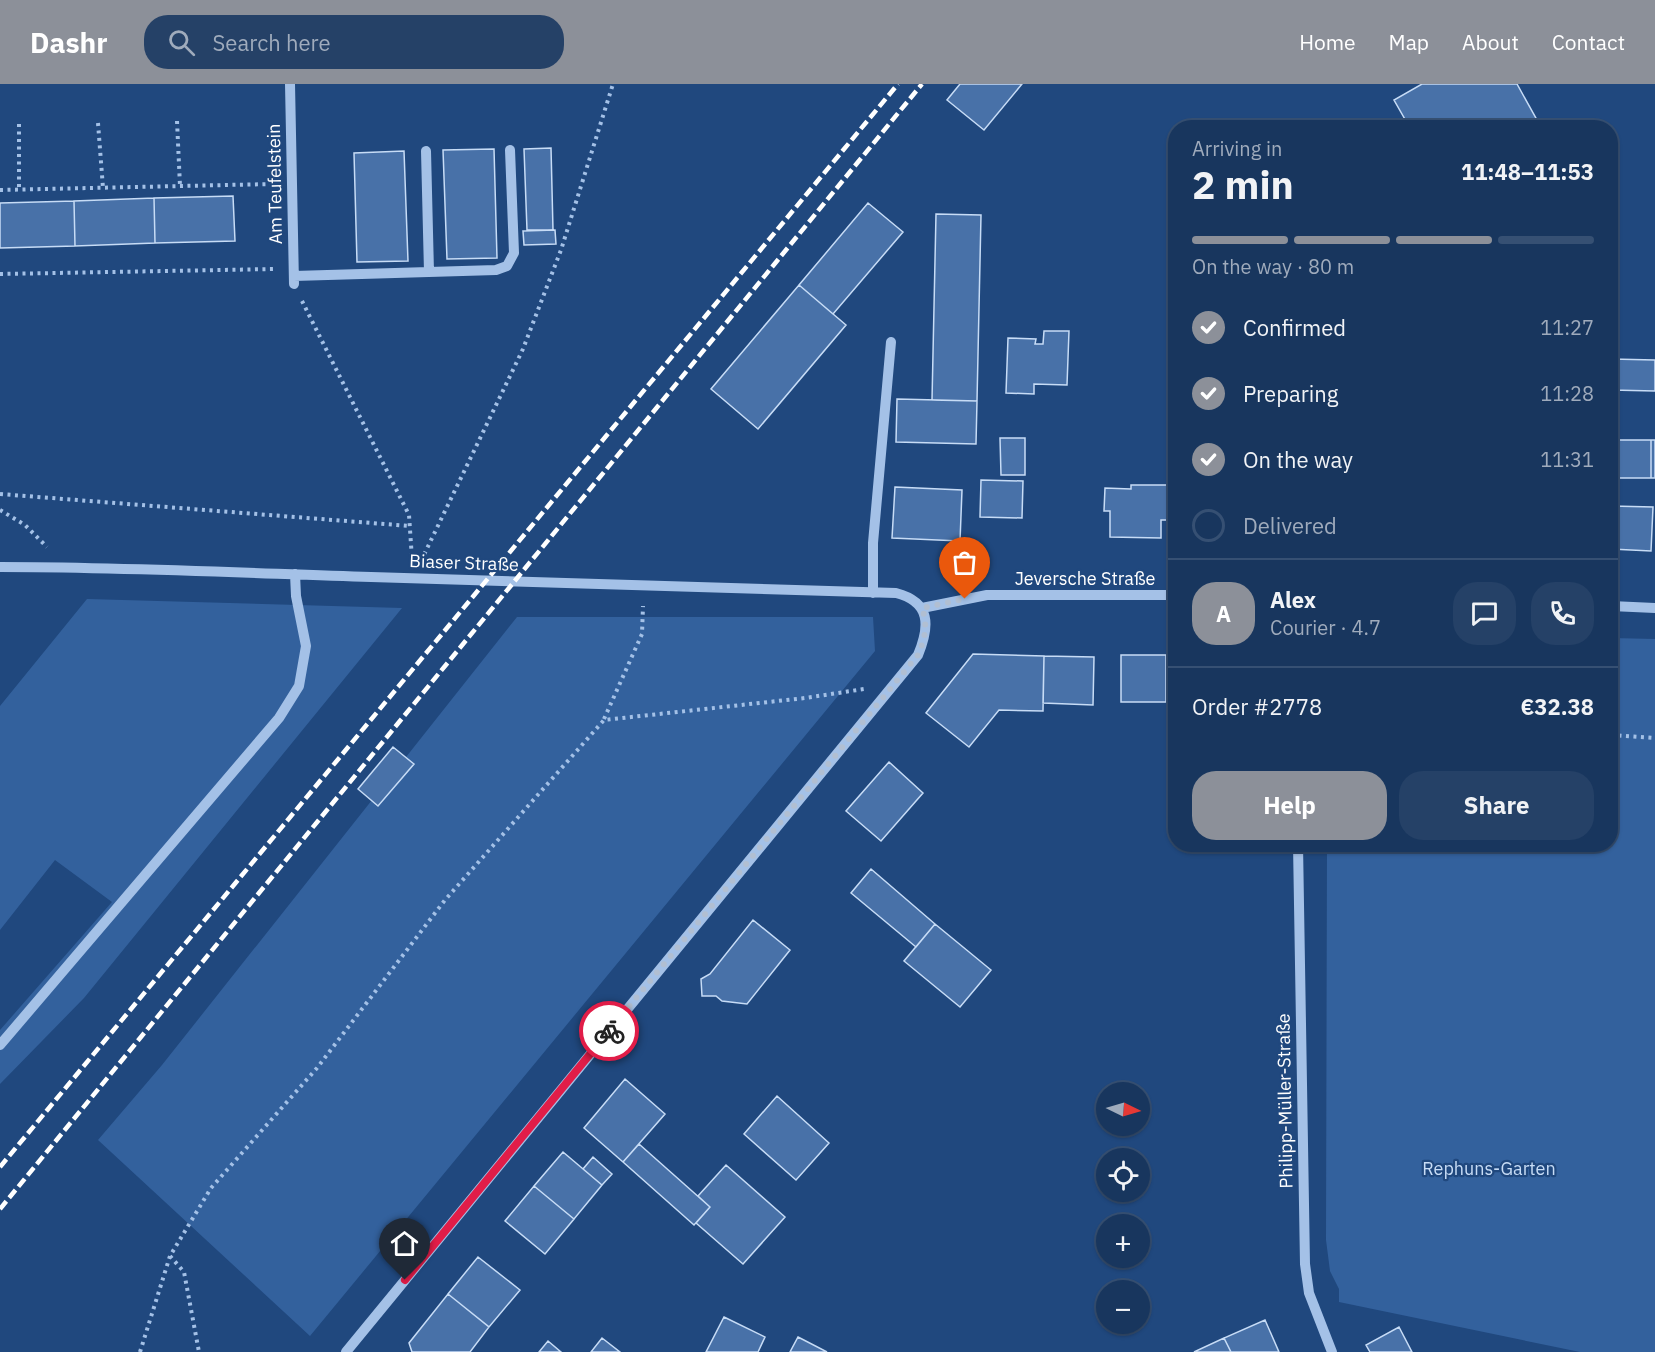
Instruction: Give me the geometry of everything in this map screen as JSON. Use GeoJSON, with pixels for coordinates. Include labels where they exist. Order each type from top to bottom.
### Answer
{"type":"FeatureCollection","features":[{"type":"Feature","properties":{"kind":"street","name":"Am Teufelstein"},"geometry":{"type":"LineString","coordinates":[[290,84],[294,276]]}},
{"type":"Feature","properties":{"kind":"street"},"geometry":{"type":"LineString","coordinates":[[294,276],[496,270],[507,266],[514,253],[510,150]]}},
{"type":"Feature","properties":{"kind":"street"},"geometry":{"type":"LineString","coordinates":[[426,151],[429,272]]}},
{"type":"Feature","properties":{"kind":"street"},"geometry":{"type":"LineString","coordinates":[[873,593],[873,543],[891,342]]}},
{"type":"Feature","properties":{"kind":"street","name":"Biaser Straße"},"geometry":{"type":"LineString","coordinates":[[0,567],[67,567],[644,587],[896,593],[917,601],[922,608]]}},
{"type":"Feature","properties":{"kind":"street"},"geometry":{"type":"LineString","coordinates":[[0,1045],[279,718],[299,686],[306,646],[296,596],[295,574]]}},
{"type":"Feature","properties":{"kind":"street","name":"Jeversche Straße"},"geometry":{"type":"LineString","coordinates":[[922,608],[987,595],[1168,596]]}},
{"type":"Feature","properties":{"kind":"street"},"geometry":{"type":"LineString","coordinates":[[1618,606],[1655,608]]}},
{"type":"Feature","properties":{"kind":"street"},"geometry":{"type":"LineString","coordinates":[[346,1352],[918,655],[924,641],[925,617],[922,608]]}},
{"type":"Feature","properties":{"kind":"street","name":"Philipp-Müller-Straße"},"geometry":{"type":"LineString","coordinates":[[1298,852],[1305,1264],[1309,1293],[1332,1352]]}},
{"type":"Feature","properties":{"kind":"path"},"geometry":{"type":"LineString","coordinates":[[414,578],[523,349],[561,250],[614,84]]}},
{"type":"Feature","properties":{"kind":"path"},"geometry":{"type":"LineString","coordinates":[[177,121],[180,186]]}},
{"type":"Feature","properties":{"kind":"path"},"geometry":{"type":"LineString","coordinates":[[98,123],[103,188]]}},
{"type":"Feature","properties":{"kind":"path"},"geometry":{"type":"LineString","coordinates":[[19,124],[19,190]]}},
{"type":"Feature","properties":{"kind":"path"},"geometry":{"type":"LineString","coordinates":[[0,190],[292,183]]}},
{"type":"Feature","properties":{"kind":"path"},"geometry":{"type":"LineString","coordinates":[[0,274],[294,276],[409,515],[414,578]]}},
{"type":"Feature","properties":{"kind":"path"},"geometry":{"type":"LineString","coordinates":[[0,495],[410,526]]}},
{"type":"Feature","properties":{"kind":"path"},"geometry":{"type":"LineString","coordinates":[[0,510],[25,525],[67,567]]}},
{"type":"Feature","properties":{"kind":"path"},"geometry":{"type":"LineString","coordinates":[[140,1352],[170,1256],[211,1188],[317,1068],[445,900],[604,720],[642,634],[643,609]]}},
{"type":"Feature","properties":{"kind":"path"},"geometry":{"type":"LineString","coordinates":[[604,720],[805,698],[894,684]]}},
{"type":"Feature","properties":{"kind":"path"},"geometry":{"type":"LineString","coordinates":[[1618,735],[1655,738]]}},
{"type":"Feature","properties":{"kind":"path"},"geometry":{"type":"LineString","coordinates":[[170,1256],[184,1272],[199,1352]]}},
{"type":"Feature","properties":{"kind":"green space"},"geometry":{"type":"Polygon","coordinates":[[[87,599],[402,608],[84,998],[0,1084],[0,1030],[112,902],[55,860],[0,930],[0,706],[87,599]]]}},
{"type":"Feature","properties":{"kind":"green space"},"geometry":{"type":"Polygon","coordinates":[[[517,617],[873,617],[875,651],[310,1336],[98,1140],[162,1065],[517,617]]]}},
{"type":"Feature","properties":{"kind":"green space","name":"Rephuns-Garten"},"geometry":{"type":"Polygon","coordinates":[[[1618,638],[1655,639],[1655,1352],[1580,1352],[1339,1302],[1339,1289],[1330,1271],[1326,1240],[1327,852],[1618,852],[1618,638]]]}},
{"type":"Feature","properties":{"kind":"building"},"geometry":{"type":"Polygon","coordinates":[[[960,84],[1022,84],[984,130],[947,100],[960,84]]]}},
{"type":"Feature","properties":{"kind":"building"},"geometry":{"type":"Polygon","coordinates":[[[1422,84],[1517,84],[1537,120],[1405,120],[1394,100],[1422,84]]]}},
{"type":"Feature","properties":{"kind":"building"},"geometry":{"type":"Polygon","coordinates":[[[551,148],[553,230],[527,230],[524,149],[551,148]]]}},
{"type":"Feature","properties":{"kind":"building"},"geometry":{"type":"Polygon","coordinates":[[[494,149],[497,258],[447,259],[443,150],[494,149]]]}},
{"type":"Feature","properties":{"kind":"building"},"geometry":{"type":"Polygon","coordinates":[[[404,151],[408,261],[357,262],[354,153],[404,151]]]}},
{"type":"Feature","properties":{"kind":"building"},"geometry":{"type":"Polygon","coordinates":[[[233,196],[235,241],[155,243],[154,198],[233,196]]]}},
{"type":"Feature","properties":{"kind":"building"},"geometry":{"type":"Polygon","coordinates":[[[154,198],[155,243],[75,246],[74,201],[154,198]]]}},
{"type":"Feature","properties":{"kind":"building"},"geometry":{"type":"Polygon","coordinates":[[[74,201],[75,246],[0,248],[0,203],[74,201]]]}},
{"type":"Feature","properties":{"kind":"building"},"geometry":{"type":"Polygon","coordinates":[[[868,203],[903,232],[833,314],[799,285],[868,203]]]}},
{"type":"Feature","properties":{"kind":"building"},"geometry":{"type":"Polygon","coordinates":[[[936,214],[981,215],[977,401],[932,400],[936,214]]]}},
{"type":"Feature","properties":{"kind":"building"},"geometry":{"type":"Polygon","coordinates":[[[555,230],[556,244],[524,245],[523,231],[555,230]]]}},
{"type":"Feature","properties":{"kind":"building"},"geometry":{"type":"Polygon","coordinates":[[[799,285],[846,325],[758,429],[711,389],[799,285]]]}},
{"type":"Feature","properties":{"kind":"building"},"geometry":{"type":"Polygon","coordinates":[[[1044,331],[1069,331],[1067,385],[1034,384],[1034,394],[1006,393],[1008,338],[1036,339],[1035,344],[1043,344],[1044,331]]]}},
{"type":"Feature","properties":{"kind":"building"},"geometry":{"type":"Polygon","coordinates":[[[1618,359],[1655,360],[1655,391],[1618,390],[1618,359]]]}},
{"type":"Feature","properties":{"kind":"building"},"geometry":{"type":"Polygon","coordinates":[[[897,399],[977,401],[976,444],[896,442],[897,399]]]}},
{"type":"Feature","properties":{"kind":"building"},"geometry":{"type":"Polygon","coordinates":[[[1000,438],[1025,438],[1025,475],[1001,475],[1000,438]]]}},
{"type":"Feature","properties":{"kind":"building"},"geometry":{"type":"Polygon","coordinates":[[[1618,440],[1651,440],[1651,478],[1618,478],[1618,440]]]}},
{"type":"Feature","properties":{"kind":"building"},"geometry":{"type":"Polygon","coordinates":[[[1651,440],[1655,440],[1655,478],[1651,478],[1651,440]]]}},
{"type":"Feature","properties":{"kind":"building"},"geometry":{"type":"Polygon","coordinates":[[[981,480],[1023,481],[1022,518],[980,517],[981,480]]]}},
{"type":"Feature","properties":{"kind":"building"},"geometry":{"type":"Polygon","coordinates":[[[1131,485],[1168,485],[1168,520],[1161,520],[1161,538],[1110,537],[1110,511],[1104,511],[1105,488],[1131,489],[1131,485]]]}},
{"type":"Feature","properties":{"kind":"building"},"geometry":{"type":"Polygon","coordinates":[[[895,487],[962,490],[960,541],[892,538],[895,487]]]}},
{"type":"Feature","properties":{"kind":"building"},"geometry":{"type":"Polygon","coordinates":[[[1618,506],[1653,507],[1651,551],[1618,549],[1618,506]]]}},
{"type":"Feature","properties":{"kind":"building"},"geometry":{"type":"Polygon","coordinates":[[[973,654],[1044,656],[1043,711],[999,710],[969,747],[926,713],[973,654]]]}},
{"type":"Feature","properties":{"kind":"building"},"geometry":{"type":"Polygon","coordinates":[[[1121,655],[1166,655],[1166,702],[1121,702],[1121,655]]]}},
{"type":"Feature","properties":{"kind":"building"},"geometry":{"type":"Polygon","coordinates":[[[1166,655],[1168,655],[1168,702],[1166,702],[1166,655]]]}},
{"type":"Feature","properties":{"kind":"building"},"geometry":{"type":"Polygon","coordinates":[[[1044,656],[1094,657],[1093,705],[1043,703],[1044,656]]]}},
{"type":"Feature","properties":{"kind":"building"},"geometry":{"type":"Polygon","coordinates":[[[393,747],[414,764],[378,806],[358,789],[393,747]]]}},
{"type":"Feature","properties":{"kind":"building"},"geometry":{"type":"Polygon","coordinates":[[[889,762],[923,793],[881,841],[846,811],[889,762]]]}},
{"type":"Feature","properties":{"kind":"building"},"geometry":{"type":"Polygon","coordinates":[[[871,869],[935,924],[916,947],[851,893],[871,869]]]}},
{"type":"Feature","properties":{"kind":"building"},"geometry":{"type":"Polygon","coordinates":[[[753,920],[790,950],[747,1004],[722,1001],[716,996],[702,996],[701,979],[710,974],[753,920]]]}},
{"type":"Feature","properties":{"kind":"building"},"geometry":{"type":"Polygon","coordinates":[[[935,924],[991,970],[960,1007],[904,961],[935,924]]]}},
{"type":"Feature","properties":{"kind":"building"},"geometry":{"type":"Polygon","coordinates":[[[625,1079],[665,1114],[623,1162],[584,1128],[625,1079]]]}},
{"type":"Feature","properties":{"kind":"building"},"geometry":{"type":"Polygon","coordinates":[[[777,1096],[829,1143],[796,1180],[744,1134],[777,1096]]]}},
{"type":"Feature","properties":{"kind":"building"},"geometry":{"type":"Polygon","coordinates":[[[639,1144],[710,1207],[694,1225],[623,1162],[639,1144]]]}},
{"type":"Feature","properties":{"kind":"building"},"geometry":{"type":"Polygon","coordinates":[[[563,1152],[602,1185],[574,1219],[534,1186],[563,1152]]]}},
{"type":"Feature","properties":{"kind":"building"},"geometry":{"type":"Polygon","coordinates":[[[593,1157],[612,1174],[602,1185],[583,1169],[593,1157]]]}},
{"type":"Feature","properties":{"kind":"building"},"geometry":{"type":"Polygon","coordinates":[[[726,1165],[785,1217],[743,1264],[696,1223],[710,1207],[698,1196],[726,1165]]]}},
{"type":"Feature","properties":{"kind":"building"},"geometry":{"type":"Polygon","coordinates":[[[534,1186],[574,1219],[545,1254],[505,1221],[534,1186]]]}},
{"type":"Feature","properties":{"kind":"building"},"geometry":{"type":"Polygon","coordinates":[[[478,1257],[520,1290],[489,1327],[448,1294],[478,1257]]]}},
{"type":"Feature","properties":{"kind":"building"},"geometry":{"type":"Polygon","coordinates":[[[448,1294],[489,1327],[470,1352],[412,1352],[409,1343],[448,1294]]]}},
{"type":"Feature","properties":{"kind":"building"},"geometry":{"type":"Polygon","coordinates":[[[724,1317],[765,1337],[758,1352],[706,1352],[724,1317]]]}},
{"type":"Feature","properties":{"kind":"building"},"geometry":{"type":"Polygon","coordinates":[[[1265,1320],[1279,1352],[1231,1352],[1224,1338],[1265,1320]]]}},
{"type":"Feature","properties":{"kind":"building"},"geometry":{"type":"Polygon","coordinates":[[[1399,1327],[1412,1352],[1370,1352],[1366,1345],[1399,1327]]]}},
{"type":"Feature","properties":{"kind":"building"},"geometry":{"type":"Polygon","coordinates":[[[798,1337],[827,1352],[790,1352],[798,1337]]]}},
{"type":"Feature","properties":{"kind":"building"},"geometry":{"type":"Polygon","coordinates":[[[602,1338],[620,1352],[591,1352],[602,1338]]]}},
{"type":"Feature","properties":{"kind":"building"},"geometry":{"type":"Polygon","coordinates":[[[1224,1338],[1231,1352],[1194,1352],[1224,1338]]]}},
{"type":"Feature","properties":{"kind":"building"},"geometry":{"type":"Polygon","coordinates":[[[548,1341],[561,1352],[539,1352],[548,1341]]]}},
{"type":"Feature","properties":{"kind":"railway"},"geometry":{"type":"LineString","coordinates":[[0,1167],[898,84]]}},
{"type":"Feature","properties":{"kind":"railway"},"geometry":{"type":"LineString","coordinates":[[0,1209],[922,84]]}},
{"type":"Feature","properties":{"kind":"way so far"},"geometry":{"type":"LineString","coordinates":[[609,1031],[918,655],[926,629],[922,608],[965,599]]}},
{"type":"Feature","properties":{"kind":"route"},"geometry":{"type":"LineString","coordinates":[[405,1280],[609,1031]]}}]}
